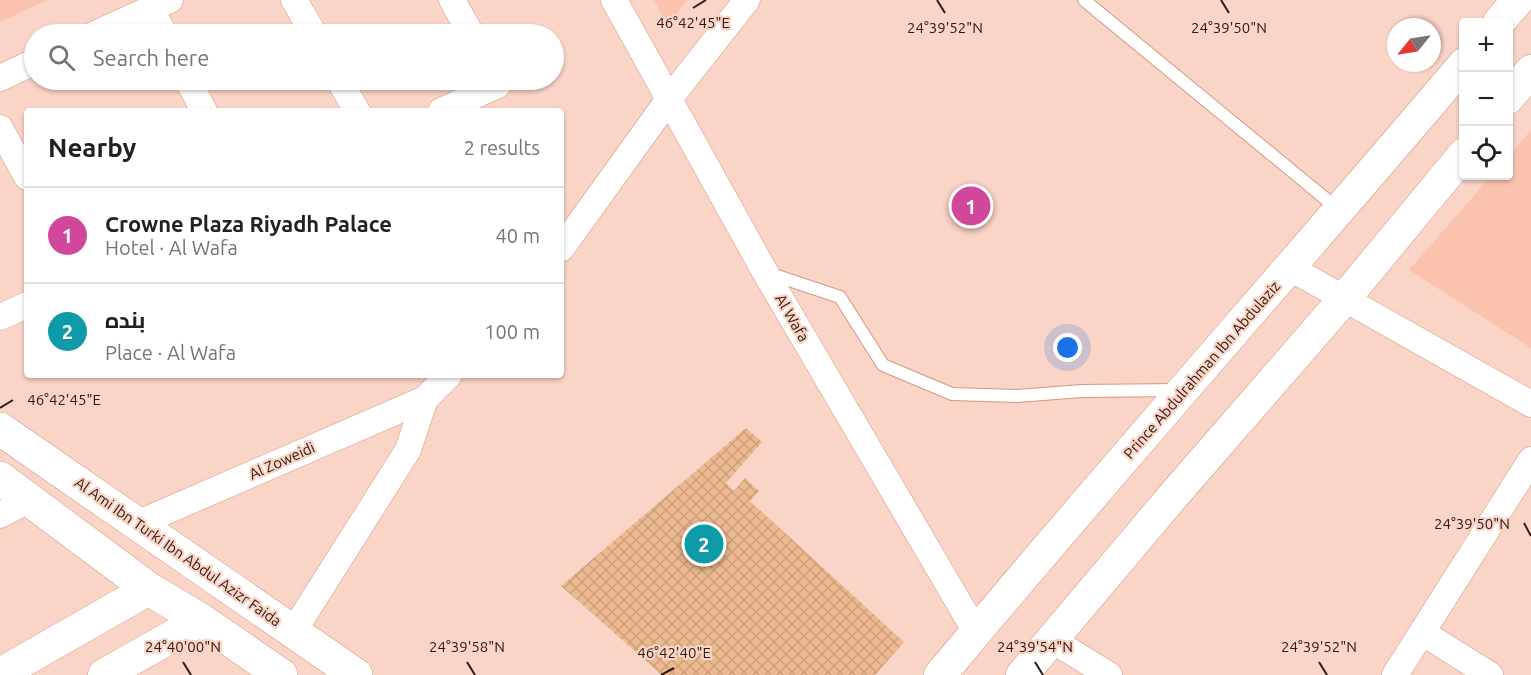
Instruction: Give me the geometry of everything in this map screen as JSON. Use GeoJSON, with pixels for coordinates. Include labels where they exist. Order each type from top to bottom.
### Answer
{"type":"FeatureCollection","features":[{"type":"Feature","properties":{"kind":"main road","name":"Al Ami Ibn Turki Ibn Abdul Azizr Faida"},"geometry":{"type":"LineString","coordinates":[[0,429],[356,675]]}},
{"type":"Feature","properties":{"kind":"main road"},"geometry":{"type":"LineString","coordinates":[[0,478],[149,589],[201,620],[281,675]]}},
{"type":"Feature","properties":{"kind":"street"},"geometry":{"type":"LineString","coordinates":[[294,0],[308,24]]}},
{"type":"Feature","properties":{"kind":"street"},"geometry":{"type":"LineString","coordinates":[[452,0],[465,24]]}},
{"type":"Feature","properties":{"kind":"street","name":"Al Wafa"},"geometry":{"type":"LineString","coordinates":[[614,0],[765,273],[976,632]]}},
{"type":"Feature","properties":{"kind":"street"},"geometry":{"type":"LineString","coordinates":[[564,245],[669,99],[747,0]]}},
{"type":"Feature","properties":{"kind":"street"},"geometry":{"type":"LineString","coordinates":[[1502,18],[1518,0]]}},
{"type":"Feature","properties":{"kind":"street"},"geometry":{"type":"LineString","coordinates":[[117,24],[160,4],[163,24]]}},
{"type":"Feature","properties":{"kind":"street"},"geometry":{"type":"LineString","coordinates":[[0,78],[24,67]]}},
{"type":"Feature","properties":{"kind":"street","name":"Prince Abdulrahman Ibn Abdulaziz"},"geometry":{"type":"LineString","coordinates":[[940,675],[1182,390],[1290,268],[1459,70]]}},
{"type":"Feature","properties":{"kind":"street"},"geometry":{"type":"LineString","coordinates":[[1513,94],[1531,71]]}},
{"type":"Feature","properties":{"kind":"street"},"geometry":{"type":"LineString","coordinates":[[193,90],[202,108]]}},
{"type":"Feature","properties":{"kind":"street"},"geometry":{"type":"LineString","coordinates":[[345,90],[355,108]]}},
{"type":"Feature","properties":{"kind":"street"},"geometry":{"type":"LineString","coordinates":[[447,108],[482,90]]}},
{"type":"Feature","properties":{"kind":"street"},"geometry":{"type":"LineString","coordinates":[[0,128],[24,172]]}},
{"type":"Feature","properties":{"kind":"street"},"geometry":{"type":"LineString","coordinates":[[1022,675],[1345,298],[1459,160]]}},
{"type":"Feature","properties":{"kind":"street"},"geometry":{"type":"LineString","coordinates":[[1290,268],[1531,404]]}},
{"type":"Feature","properties":{"kind":"street"},"geometry":{"type":"LineString","coordinates":[[0,318],[24,306]]}},
{"type":"Feature","properties":{"kind":"street"},"geometry":{"type":"LineString","coordinates":[[293,632],[408,450],[425,399],[446,378]]}},
{"type":"Feature","properties":{"kind":"street","name":"Al Zoweidi"},"geometry":{"type":"LineString","coordinates":[[139,524],[425,399]]}},
{"type":"Feature","properties":{"kind":"street"},"geometry":{"type":"LineString","coordinates":[[1395,675],[1531,460]]}},
{"type":"Feature","properties":{"kind":"street"},"geometry":{"type":"LineString","coordinates":[[0,515],[29,500]]}},
{"type":"Feature","properties":{"kind":"street"},"geometry":{"type":"LineString","coordinates":[[0,674],[149,589]]}},
{"type":"Feature","properties":{"kind":"street"},"geometry":{"type":"LineString","coordinates":[[104,675],[201,620]]}},
{"type":"Feature","properties":{"kind":"street"},"geometry":{"type":"LineString","coordinates":[[1423,633],[1490,675]]}},
{"type":"Feature","properties":{"kind":"street"},"geometry":{"type":"LineString","coordinates":[[1052,640],[1109,675]]}},
{"type":"Feature","properties":{"kind":"lane"},"geometry":{"type":"LineString","coordinates":[[1084,0],[1340,210]]}},
{"type":"Feature","properties":{"kind":"lane"},"geometry":{"type":"LineString","coordinates":[[765,273],[840,297],[883,365],[952,393],[1017,396],[1082,391],[1182,390]]}},
{"type":"Feature","properties":{"kind":"shaded area"},"geometry":{"type":"Polygon","coordinates":[[[0,0],[47,0],[0,22],[0,0]]]}},
{"type":"Feature","properties":{"kind":"shaded area"},"geometry":{"type":"Polygon","coordinates":[[[654,0],[687,0],[668,26],[654,0]]]}},
{"type":"Feature","properties":{"kind":"shaded area"},"geometry":{"type":"Polygon","coordinates":[[[1531,130],[1531,348],[1409,270],[1488,180],[1513,180],[1513,151],[1531,130]]]}},
{"type":"Feature","properties":{"kind":"building"},"geometry":{"type":"Polygon","coordinates":[[[746,428],[762,442],[726,483],[734,491],[745,478],[759,491],[750,501],[904,642],[875,675],[662,675],[561,586],[746,428]]]}},
{"type":"Feature","properties":{"kind":"place","name":"Crowne Plaza Riyadh Palace"},"geometry":{"type":"Point","coordinates":[971,206]}},
{"type":"Feature","properties":{"kind":"place","name":"بنده"},"geometry":{"type":"Point","coordinates":[704,544]}}]}
